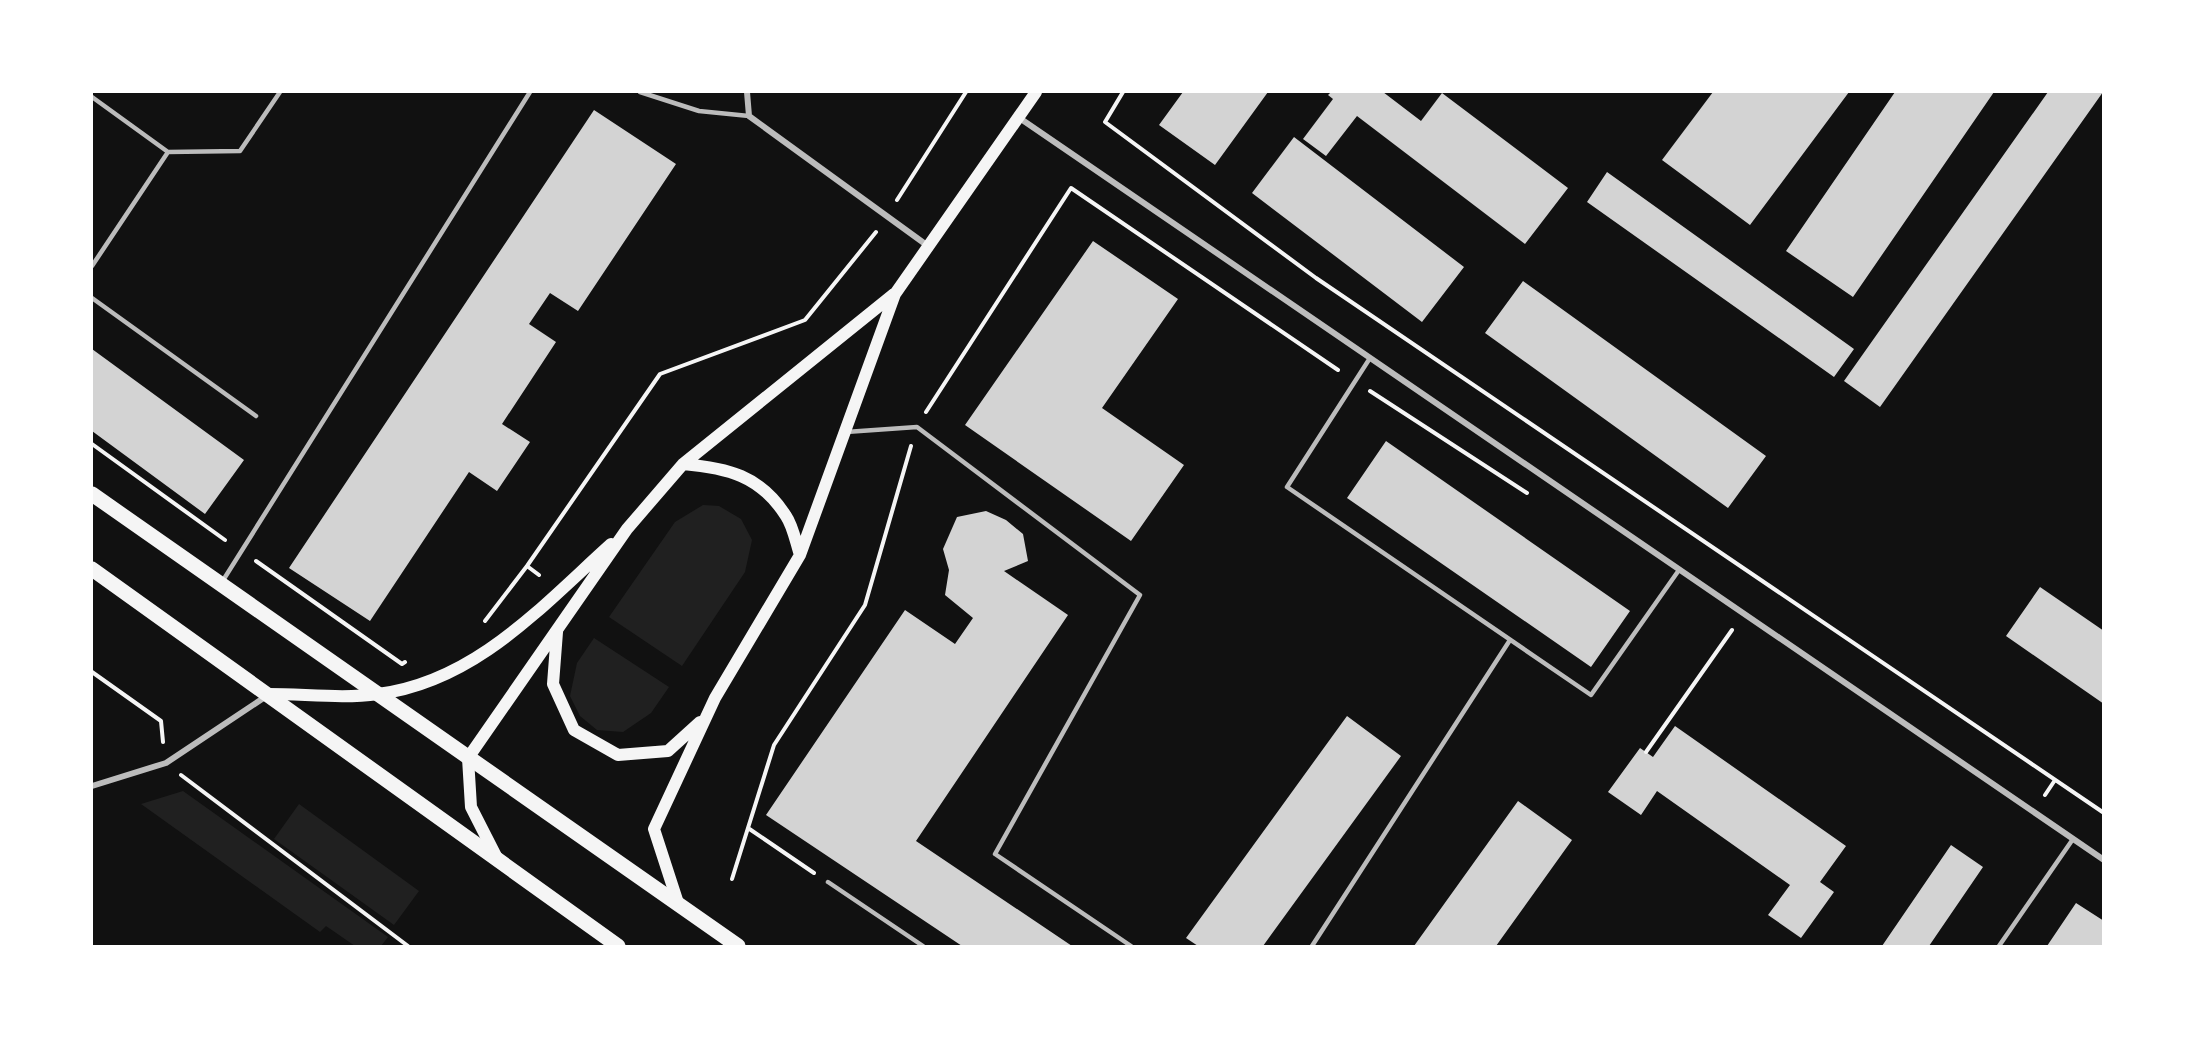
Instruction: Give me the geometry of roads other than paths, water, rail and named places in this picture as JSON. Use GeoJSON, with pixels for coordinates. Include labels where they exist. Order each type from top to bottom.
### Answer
{"type":"FeatureCollection","features":[{"type":"Feature","properties":{"kind":"main road"},"geometry":{"type":"LineString","coordinates":[[679,906],[654,830],[705,717],[800,555],[895,294],[1036,92]]}},
{"type":"Feature","properties":{"kind":"main road"},"geometry":{"type":"LineString","coordinates":[[499,861],[471,807],[468,758],[627,529],[683,464],[895,294]]}},
{"type":"Feature","properties":{"kind":"main road"},"geometry":{"type":"LineString","coordinates":[[683,464],[723,468],[760,486],[787,516],[800,555]]}},
{"type":"Feature","properties":{"kind":"main road"},"geometry":{"type":"LineString","coordinates":[[92,494],[738,946]]}},
{"type":"Feature","properties":{"kind":"main road"},"geometry":{"type":"LineString","coordinates":[[269,694],[378,694],[430,683],[497,646],[627,529]]}},
{"type":"Feature","properties":{"kind":"main road"},"geometry":{"type":"LineString","coordinates":[[92,569],[618,946]]}},
{"type":"Feature","properties":{"kind":"main road"},"geometry":{"type":"LineString","coordinates":[[557,630],[553,684],[574,730],[618,755],[668,751],[705,717]]}},
{"type":"Feature","properties":{"kind":"street"},"geometry":{"type":"LineString","coordinates":[[747,92],[749,116],[928,246]]}},
{"type":"Feature","properties":{"kind":"street"},"geometry":{"type":"LineString","coordinates":[[1018,117],[2103,860]]}},
{"type":"Feature","properties":{"kind":"street"},"geometry":{"type":"LineString","coordinates":[[92,786],[166,763],[269,694]]}},
{"type":"Feature","properties":{"kind":"lane"},"geometry":{"type":"LineString","coordinates":[[92,97],[168,152],[240,151],[280,92]]}},
{"type":"Feature","properties":{"kind":"lane"},"geometry":{"type":"LineString","coordinates":[[220,584],[530,92]]}},
{"type":"Feature","properties":{"kind":"lane"},"geometry":{"type":"LineString","coordinates":[[640,92],[699,111],[749,116]]}},
{"type":"Feature","properties":{"kind":"lane"},"geometry":{"type":"LineString","coordinates":[[92,266],[168,152]]}},
{"type":"Feature","properties":{"kind":"lane"},"geometry":{"type":"LineString","coordinates":[[92,298],[256,416]]}},
{"type":"Feature","properties":{"kind":"lane"},"geometry":{"type":"LineString","coordinates":[[1370,358],[1287,487],[1510,640],[1591,695],[1679,570]]}},
{"type":"Feature","properties":{"kind":"lane"},"geometry":{"type":"LineString","coordinates":[[846,432],[917,427],[1140,595],[995,854],[1131,946]]}},
{"type":"Feature","properties":{"kind":"lane"},"geometry":{"type":"LineString","coordinates":[[1312,946],[1510,640]]}},
{"type":"Feature","properties":{"kind":"lane"},"geometry":{"type":"LineString","coordinates":[[1999,946],[2073,839]]}},
{"type":"Feature","properties":{"kind":"lane"},"geometry":{"type":"LineString","coordinates":[[828,882],[923,946]]}}]}
